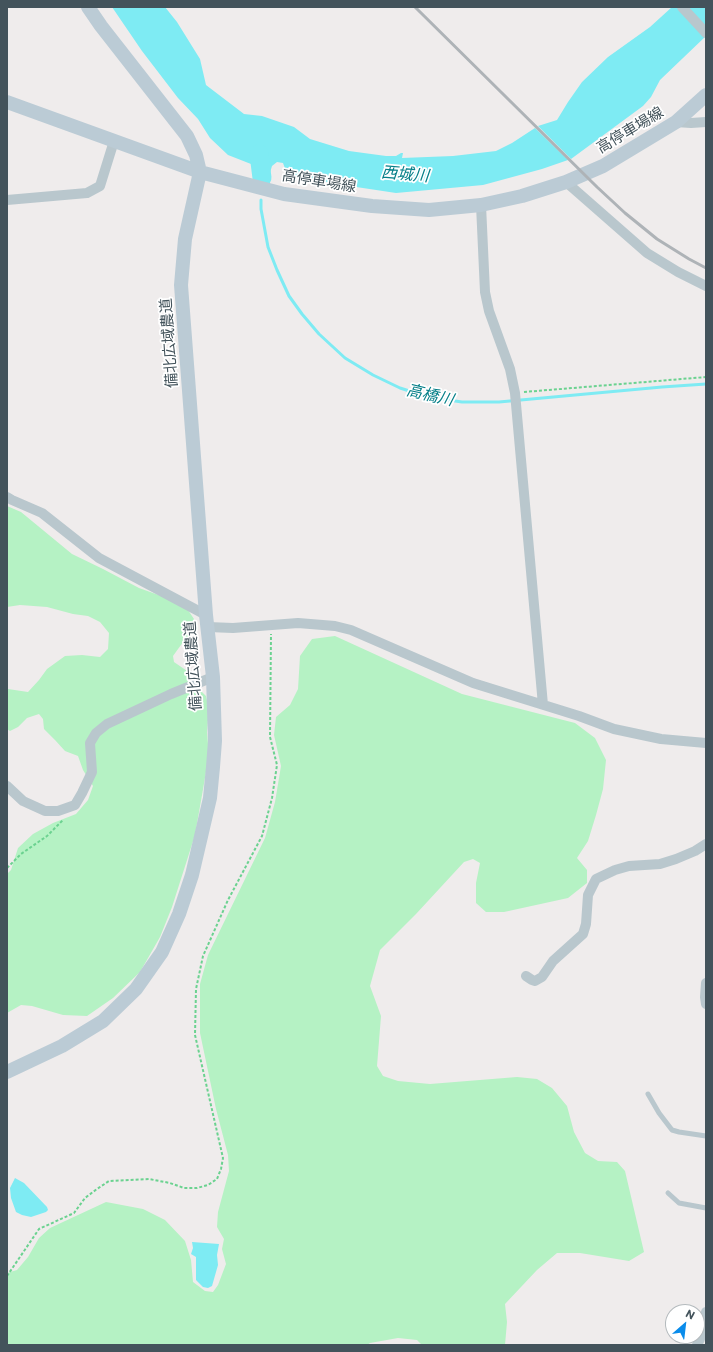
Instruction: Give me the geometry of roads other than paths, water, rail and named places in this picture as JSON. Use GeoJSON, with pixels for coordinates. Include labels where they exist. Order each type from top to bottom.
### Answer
{"type":"FeatureCollection","features":[{"type":"Feature","properties":{"kind":"street"},"geometry":{"type":"LineString","coordinates":[[88,7],[101,26],[187,136],[196,155],[200,172]]}},
{"type":"Feature","properties":{"kind":"street"},"geometry":{"type":"LineString","coordinates":[[682,7],[706,33]]}},
{"type":"Feature","properties":{"kind":"street","name":"高停車場線"},"geometry":{"type":"LineString","coordinates":[[7,102],[200,172],[284,194],[372,206],[430,210],[481,205],[522,196],[566,182],[603,166],[676,122],[706,95]]}},
{"type":"Feature","properties":{"kind":"street"},"geometry":{"type":"LineString","coordinates":[[676,122],[706,122]]}},
{"type":"Feature","properties":{"kind":"street"},"geometry":{"type":"LineString","coordinates":[[7,200],[87,193],[100,186],[114,141]]}},
{"type":"Feature","properties":{"kind":"street","name":"備北広域農道"},"geometry":{"type":"LineString","coordinates":[[7,1072],[62,1046],[103,1021],[136,989],[162,952],[179,914],[192,875],[210,798],[215,741],[212,678],[182,285],[185,239],[200,172]]}},
{"type":"Feature","properties":{"kind":"street"},"geometry":{"type":"LineString","coordinates":[[566,182],[647,253],[678,272],[706,286]]}},
{"type":"Feature","properties":{"kind":"street"},"geometry":{"type":"LineString","coordinates":[[481,205],[485,292],[489,311],[510,369],[515,394],[543,705]]}},
{"type":"Feature","properties":{"kind":"street"},"geometry":{"type":"LineString","coordinates":[[7,497],[42,513],[100,558],[207,621],[233,628],[298,623],[335,626],[351,630],[473,684],[543,705],[614,729],[661,739],[706,743]]}},
{"type":"Feature","properties":{"kind":"street"},"geometry":{"type":"LineString","coordinates":[[7,786],[23,801],[45,811],[58,811],[75,805],[92,772],[90,743],[96,733],[107,724],[171,694],[212,678]]}},
{"type":"Feature","properties":{"kind":"street"},"geometry":{"type":"LineString","coordinates":[[526,976],[535,981],[542,977],[553,961],[583,934],[586,924],[588,895],[591,886],[596,879],[615,870],[630,866],[660,864],[676,859],[695,852],[706,844]]}},
{"type":"Feature","properties":{"kind":"street"},"geometry":{"type":"LineString","coordinates":[[706,983],[706,1004]]}},
{"type":"Feature","properties":{"kind":"street"},"geometry":{"type":"LineString","coordinates":[[697,1345],[700,1339],[706,1312]]}},
{"type":"Feature","properties":{"kind":"lane"},"geometry":{"type":"LineString","coordinates":[[648,1094],[659,1113],[672,1130],[706,1136]]}},
{"type":"Feature","properties":{"kind":"lane"},"geometry":{"type":"LineString","coordinates":[[668,1193],[679,1203],[706,1208]]}},
{"type":"Feature","properties":{"kind":"water","name":"西城川"},"geometry":{"type":"Polygon","coordinates":[[[112,7],[165,7],[177,22],[200,59],[206,85],[244,114],[262,116],[294,127],[310,139],[349,151],[386,156],[396,156],[403,153],[402,158],[453,156],[496,151],[512,143],[535,128],[568,160],[542,169],[483,185],[396,193],[343,185],[287,174],[283,163],[277,162],[272,166],[269,176],[257,174],[251,164],[228,155],[210,138],[198,119],[178,98],[142,51],[112,7]]]}},
{"type":"Feature","properties":{"kind":"water"},"geometry":{"type":"Polygon","coordinates":[[[672,7],[706,7],[706,36],[660,80],[651,97],[643,106],[571,159],[538,126],[557,120],[582,82],[608,57],[650,27],[672,7]]]}},
{"type":"Feature","properties":{"kind":"water"},"geometry":{"type":"Polygon","coordinates":[[[15,1178],[24,1183],[47,1207],[48,1210],[46,1212],[31,1217],[16,1212],[11,1198],[10,1188],[15,1178]]]}},
{"type":"Feature","properties":{"kind":"water"},"geometry":{"type":"Polygon","coordinates":[[[192,1242],[219,1244],[217,1255],[218,1265],[212,1286],[208,1288],[203,1287],[196,1280],[196,1257],[191,1254],[193,1248],[192,1242]]]}},
{"type":"Feature","properties":{"kind":"waterway","name":"高橋川"},"geometry":{"type":"LineString","coordinates":[[259,154],[262,178]]}},
{"type":"Feature","properties":{"kind":"waterway","name":"高橋川"},"geometry":{"type":"LineString","coordinates":[[261,200],[261,209],[268,247],[289,296],[302,314],[319,334],[345,358],[373,375],[400,388],[428,397],[462,402],[499,402],[706,384]]}},
{"type":"Feature","properties":{"kind":"railway"},"geometry":{"type":"LineString","coordinates":[[415,7],[625,213],[657,239],[706,268]]}}]}
